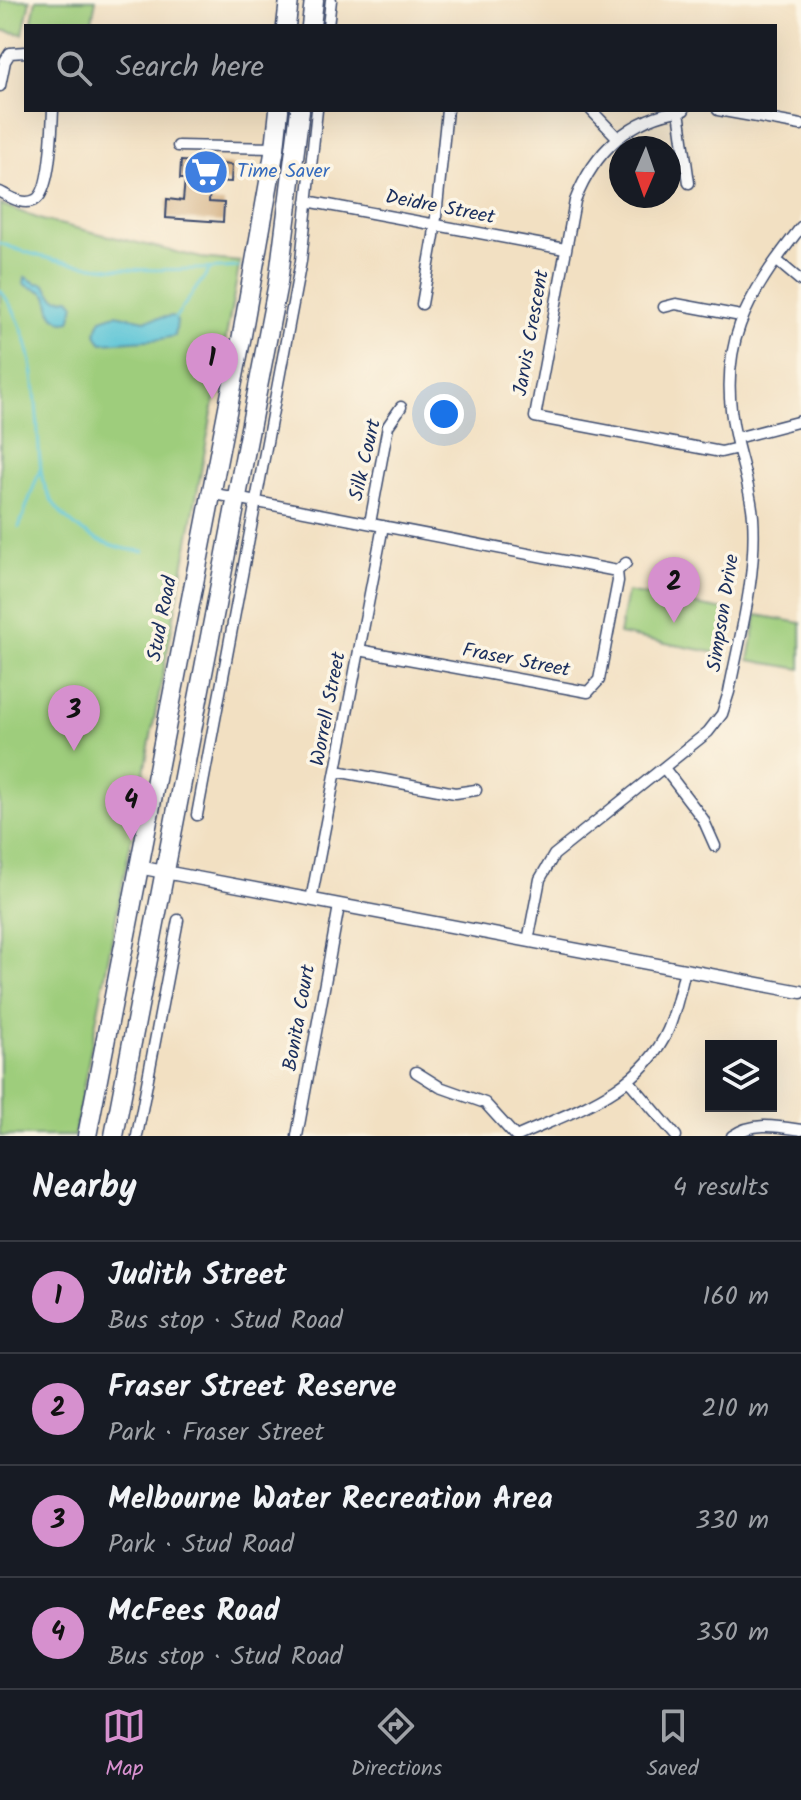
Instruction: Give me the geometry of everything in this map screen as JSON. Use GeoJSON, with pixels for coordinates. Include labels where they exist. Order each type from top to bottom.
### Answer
{"type":"FeatureCollection","features":[{"type":"Feature","properties":{"kind":"highway"},"geometry":{"type":"LineString","coordinates":[[286,24],[289,0]]}},
{"type":"Feature","properties":{"kind":"highway","name":"Stud Road"},"geometry":{"type":"LineString","coordinates":[[87,1136],[275,148],[279,112]]}},
{"type":"Feature","properties":{"kind":"highway"},"geometry":{"type":"LineString","coordinates":[[114,1136],[278,283],[300,112]]}},
{"type":"Feature","properties":{"kind":"street"},"geometry":{"type":"LineString","coordinates":[[319,18],[331,0]]}},
{"type":"Feature","properties":{"kind":"street"},"geometry":{"type":"LineString","coordinates":[[0,86],[5,61],[10,53],[24,52]]}},
{"type":"Feature","properties":{"kind":"street"},"geometry":{"type":"LineString","coordinates":[[0,192],[25,202],[35,201],[42,195],[53,112]]}},
{"type":"Feature","properties":{"kind":"street"},"geometry":{"type":"LineString","coordinates":[[197,815],[301,261],[317,112]]}},
{"type":"Feature","properties":{"kind":"street"},"geometry":{"type":"LineString","coordinates":[[422,304],[447,112]]}},
{"type":"Feature","properties":{"kind":"street"},"geometry":{"type":"LineString","coordinates":[[593,112],[616,136]]}},
{"type":"Feature","properties":{"kind":"street","name":"Jarvis Crescent"},"geometry":{"type":"LineString","coordinates":[[619,136],[649,119],[674,112]]}},
{"type":"Feature","properties":{"kind":"street"},"geometry":{"type":"LineString","coordinates":[[681,112],[689,183]]}},
{"type":"Feature","properties":{"kind":"street"},"geometry":{"type":"LineString","coordinates":[[729,112],[801,125]]}},
{"type":"Feature","properties":{"kind":"street"},"geometry":{"type":"LineString","coordinates":[[178,146],[275,148]]}},
{"type":"Feature","properties":{"kind":"street","name":"Jarvis Crescent"},"geometry":{"type":"LineString","coordinates":[[609,146],[594,163],[575,201],[535,417],[721,452],[737,443]]}},
{"type":"Feature","properties":{"kind":"street","name":"Deidre Street"},"geometry":{"type":"LineString","coordinates":[[307,201],[565,249]]}},
{"type":"Feature","properties":{"kind":"street","name":"Simpson Drive"},"geometry":{"type":"LineString","coordinates":[[528,941],[540,879],[554,855],[708,732],[722,714],[729,692],[754,559],[753,514],[728,388],[731,355],[741,316],[801,227]]}},
{"type":"Feature","properties":{"kind":"street"},"geometry":{"type":"LineString","coordinates":[[776,260],[801,281]]}},
{"type":"Feature","properties":{"kind":"street"},"geometry":{"type":"LineString","coordinates":[[664,307],[676,304],[741,316]]}},
{"type":"Feature","properties":{"kind":"street","name":"Silk Court"},"geometry":{"type":"LineString","coordinates":[[370,523],[388,426],[401,407]]}},
{"type":"Feature","properties":{"kind":"street"},"geometry":{"type":"LineString","coordinates":[[737,443],[801,421]]}},
{"type":"Feature","properties":{"kind":"street"},"geometry":{"type":"LineString","coordinates":[[210,493],[617,571],[626,563]]}},
{"type":"Feature","properties":{"kind":"street","name":"Worrell Street"},"geometry":{"type":"LineString","coordinates":[[311,900],[383,526]]}},
{"type":"Feature","properties":{"kind":"street","name":"Fraser Street"},"geometry":{"type":"LineString","coordinates":[[359,650],[588,692],[599,680],[618,581],[617,571]]}},
{"type":"Feature","properties":{"kind":"street"},"geometry":{"type":"LineString","coordinates":[[664,768],[703,819],[715,846]]}},
{"type":"Feature","properties":{"kind":"street"},"geometry":{"type":"LineString","coordinates":[[336,771],[455,793],[476,790]]}},
{"type":"Feature","properties":{"kind":"street"},"geometry":{"type":"LineString","coordinates":[[138,867],[801,992]]}},
{"type":"Feature","properties":{"kind":"street","name":"Bonita Court"},"geometry":{"type":"LineString","coordinates":[[297,1136],[339,906]]}},
{"type":"Feature","properties":{"kind":"street"},"geometry":{"type":"LineString","coordinates":[[137,1136],[178,920]]}},
{"type":"Feature","properties":{"kind":"street"},"geometry":{"type":"LineString","coordinates":[[416,1072],[440,1087],[485,1103],[516,1136],[600,1099],[629,1081],[660,1045],[668,1029],[685,970]]}},
{"type":"Feature","properties":{"kind":"street"},"geometry":{"type":"LineString","coordinates":[[629,1081],[676,1136]]}},
{"type":"Feature","properties":{"kind":"street"},"geometry":{"type":"LineString","coordinates":[[732,1136],[760,1125],[801,1130]]}},
{"type":"Feature","properties":{"kind":"green space"},"geometry":{"type":"Polygon","coordinates":[[[0,0],[30,0],[23,34],[0,30],[0,0]]]}},
{"type":"Feature","properties":{"kind":"green space"},"geometry":{"type":"Polygon","coordinates":[[[36,0],[96,0],[91,24],[31,24],[36,0]]]}},
{"type":"Feature","properties":{"kind":"green space"},"geometry":{"type":"Polygon","coordinates":[[[0,204],[42,220],[201,258],[240,262],[74,1136],[0,1136],[0,204]]]}},
{"type":"Feature","properties":{"kind":"green space"},"geometry":{"type":"Polygon","coordinates":[[[627,592],[730,611],[722,654],[619,634],[627,592]]]}},
{"type":"Feature","properties":{"kind":"green space"},"geometry":{"type":"Polygon","coordinates":[[[757,615],[801,623],[801,669],[749,660],[757,615]]]}},
{"type":"Feature","properties":{"kind":"water"},"geometry":{"type":"Polygon","coordinates":[[[25,277],[44,284],[56,298],[70,298],[75,304],[70,321],[64,322],[54,316],[45,294],[24,284],[25,277]]]}},
{"type":"Feature","properties":{"kind":"water"},"geometry":{"type":"Polygon","coordinates":[[[116,314],[145,320],[173,316],[177,321],[175,336],[102,343],[96,334],[99,323],[101,319],[116,314]]]}},
{"type":"Feature","properties":{"kind":"building"},"geometry":{"type":"Polygon","coordinates":[[[181,161],[232,165],[231,182],[210,181],[209,202],[224,203],[223,222],[166,218],[167,199],[183,201],[185,179],[180,179],[181,161]]]}},
{"type":"Feature","properties":{"kind":"waterway"},"geometry":{"type":"LineString","coordinates":[[0,243],[58,261],[88,266],[148,270],[239,267]]}},
{"type":"Feature","properties":{"kind":"waterway"},"geometry":{"type":"LineString","coordinates":[[175,318],[210,269]]}},
{"type":"Feature","properties":{"kind":"waterway"},"geometry":{"type":"LineString","coordinates":[[0,290],[19,322],[30,357],[41,469],[49,496],[69,521],[82,531],[112,545],[144,551]]}},
{"type":"Feature","properties":{"kind":"waterway"},"geometry":{"type":"LineString","coordinates":[[19,527],[41,467]]}},
{"type":"Feature","properties":{"kind":"place","name":"Time Saver"},"geometry":{"type":"Point","coordinates":[206,172]}},
{"type":"Feature","properties":{"kind":"place","name":"Judith Street"},"geometry":{"type":"Point","coordinates":[212,399]}},
{"type":"Feature","properties":{"kind":"place","name":"Fraser Street Reserve"},"geometry":{"type":"Point","coordinates":[674,623]}},
{"type":"Feature","properties":{"kind":"place","name":"Melbourne Water Recreation Area"},"geometry":{"type":"Point","coordinates":[74,751]}},
{"type":"Feature","properties":{"kind":"place","name":"McFees Road"},"geometry":{"type":"Point","coordinates":[131,841]}}]}
